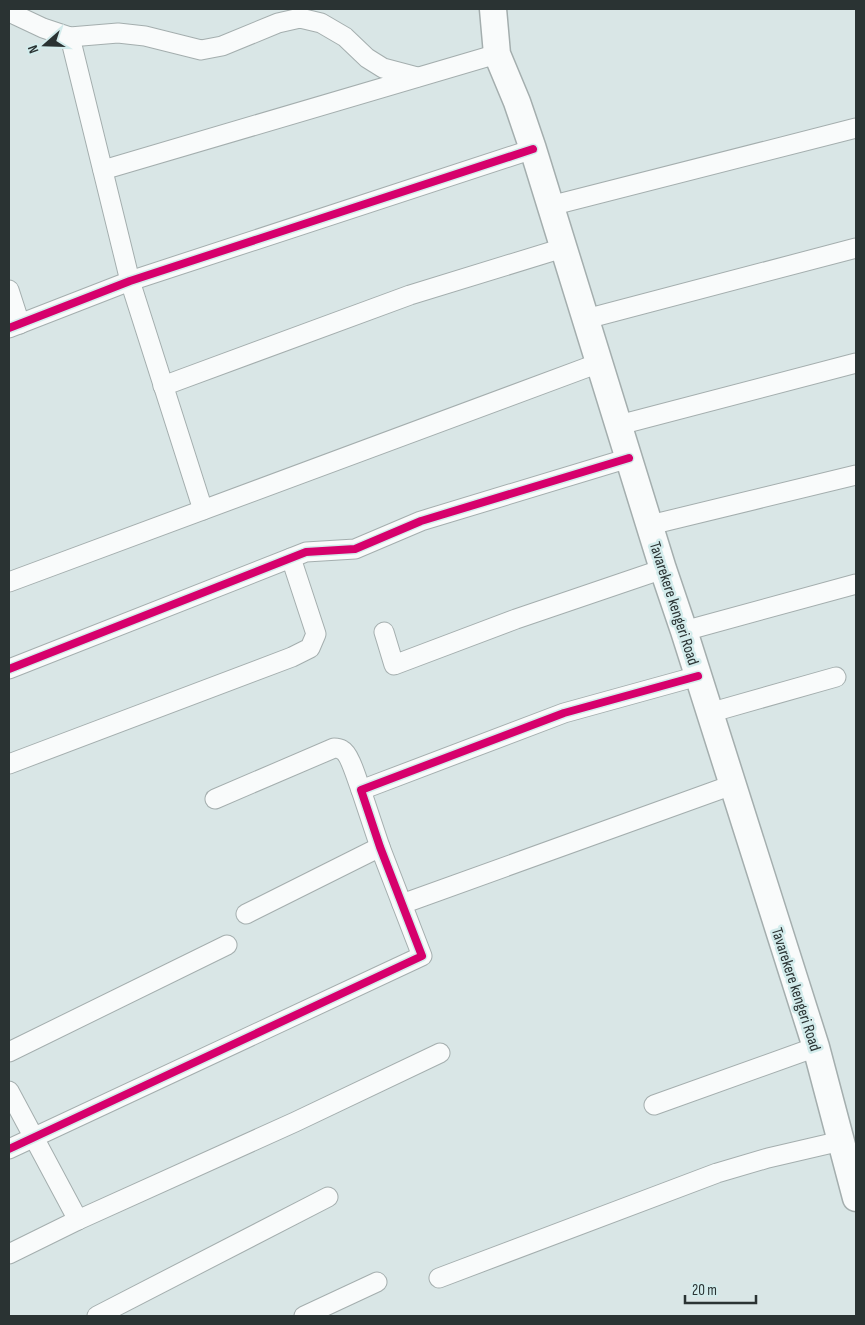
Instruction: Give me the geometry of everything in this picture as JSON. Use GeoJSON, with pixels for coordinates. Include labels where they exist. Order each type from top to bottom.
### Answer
{"type":"FeatureCollection","features":[{"type":"Feature","properties":{"kind":"main road","name":"Tavarekere kengeri Road"},"geometry":{"type":"LineString","coordinates":[[493,9],[497,54],[517,102],[533,149],[663,570],[816,1047],[856,1198]]}},
{"type":"Feature","properties":{"kind":"street"},"geometry":{"type":"LineString","coordinates":[[9,12],[43,28],[70,37],[118,33],[144,36],[201,50],[222,46],[278,23],[300,18],[321,23],[345,37],[367,58],[383,68],[417,77]]}},
{"type":"Feature","properties":{"kind":"street"},"geometry":{"type":"LineString","coordinates":[[70,37],[130,281],[203,510]]}},
{"type":"Feature","properties":{"kind":"street"},"geometry":{"type":"LineString","coordinates":[[102,170],[497,54]]}},
{"type":"Feature","properties":{"kind":"street"},"geometry":{"type":"LineString","coordinates":[[550,206],[856,128]]}},
{"type":"Feature","properties":{"kind":"street"},"geometry":{"type":"LineString","coordinates":[[9,290],[14,326],[130,281],[533,149]]}},
{"type":"Feature","properties":{"kind":"street"},"geometry":{"type":"LineString","coordinates":[[163,386],[410,296],[563,248]]}},
{"type":"Feature","properties":{"kind":"street"},"geometry":{"type":"LineString","coordinates":[[586,319],[856,248]]}},
{"type":"Feature","properties":{"kind":"street"},"geometry":{"type":"LineString","coordinates":[[9,582],[599,363]]}},
{"type":"Feature","properties":{"kind":"street"},"geometry":{"type":"LineString","coordinates":[[619,425],[856,363]]}},
{"type":"Feature","properties":{"kind":"street"},"geometry":{"type":"LineString","coordinates":[[9,669],[306,552],[355,549],[421,521],[629,458]]}},
{"type":"Feature","properties":{"kind":"street"},"geometry":{"type":"LineString","coordinates":[[650,525],[856,475]]}},
{"type":"Feature","properties":{"kind":"street"},"geometry":{"type":"LineString","coordinates":[[9,764],[310,648],[316,634],[291,558]]}},
{"type":"Feature","properties":{"kind":"street"},"geometry":{"type":"LineString","coordinates":[[384,632],[394,665],[516,619],[663,570]]}},
{"type":"Feature","properties":{"kind":"street"},"geometry":{"type":"LineString","coordinates":[[684,631],[856,584]]}},
{"type":"Feature","properties":{"kind":"street"},"geometry":{"type":"LineString","coordinates":[[361,790],[564,713],[698,676]]}},
{"type":"Feature","properties":{"kind":"street"},"geometry":{"type":"LineString","coordinates":[[709,712],[836,677]]}},
{"type":"Feature","properties":{"kind":"street"},"geometry":{"type":"LineString","coordinates":[[9,1149],[422,956],[380,848],[349,758],[340,748],[334,748],[215,799]]}},
{"type":"Feature","properties":{"kind":"street"},"geometry":{"type":"LineString","coordinates":[[402,904],[732,785]]}},
{"type":"Feature","properties":{"kind":"street"},"geometry":{"type":"LineString","coordinates":[[246,914],[380,848]]}},
{"type":"Feature","properties":{"kind":"street"},"geometry":{"type":"LineString","coordinates":[[9,1052],[227,945]]}},
{"type":"Feature","properties":{"kind":"street"},"geometry":{"type":"LineString","coordinates":[[654,1105],[816,1047]]}},
{"type":"Feature","properties":{"kind":"street"},"geometry":{"type":"LineString","coordinates":[[9,1254],[78,1220],[296,1122],[440,1053]]}},
{"type":"Feature","properties":{"kind":"street"},"geometry":{"type":"LineString","coordinates":[[9,1091],[78,1220]]}},
{"type":"Feature","properties":{"kind":"street"},"geometry":{"type":"LineString","coordinates":[[440,1278],[717,1173],[768,1158],[841,1141]]}},
{"type":"Feature","properties":{"kind":"street"},"geometry":{"type":"LineString","coordinates":[[97,1316],[328,1197]]}},
{"type":"Feature","properties":{"kind":"street"},"geometry":{"type":"LineString","coordinates":[[304,1316],[377,1282]]}},
{"type":"Feature","properties":{"kind":"cycle path"},"geometry":{"type":"LineString","coordinates":[[9,328],[130,281],[533,149]]}},
{"type":"Feature","properties":{"kind":"cycle path"},"geometry":{"type":"LineString","coordinates":[[9,669],[306,552],[355,549],[421,521],[629,458]]}},
{"type":"Feature","properties":{"kind":"cycle path"},"geometry":{"type":"LineString","coordinates":[[9,1149],[422,956],[380,847],[361,790],[564,713],[698,676]]}}]}
